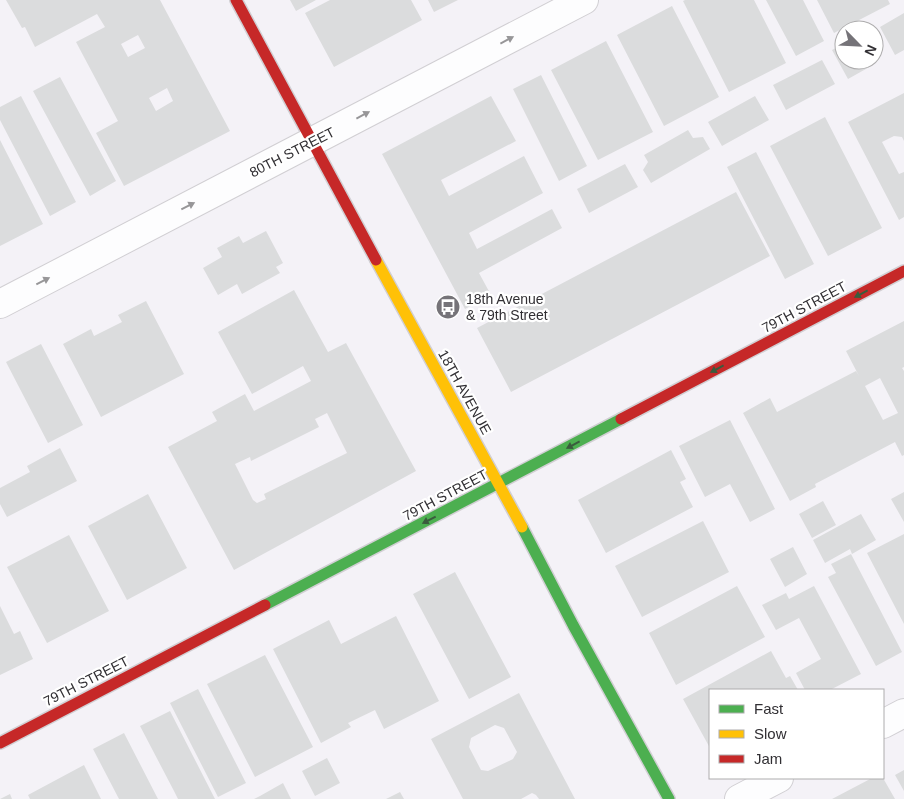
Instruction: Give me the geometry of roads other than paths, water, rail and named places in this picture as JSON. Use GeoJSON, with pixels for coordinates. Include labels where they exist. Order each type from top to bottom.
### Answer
{"type":"FeatureCollection","features":[{"type":"Feature","properties":{"kind":"street","name":"18TH AVENUE"},"geometry":{"type":"LineString","coordinates":[[236,0],[669,799]]}},
{"type":"Feature","properties":{"kind":"street","name":"80TH STREET"},"geometry":{"type":"LineString","coordinates":[[0,304],[584,0]]}},
{"type":"Feature","properties":{"kind":"street","name":"79TH STREET"},"geometry":{"type":"LineString","coordinates":[[0,743],[904,271]]}},
{"type":"Feature","properties":{"kind":"street"},"geometry":{"type":"LineString","coordinates":[[884,723],[904,713]]}},
{"type":"Feature","properties":{"kind":"street"},"geometry":{"type":"LineString","coordinates":[[739,799],[778,779]]}},
{"type":"Feature","properties":{"kind":"place","name":"18th Avenue & 79th Street"},"geometry":{"type":"Point","coordinates":[448,307]}}]}
